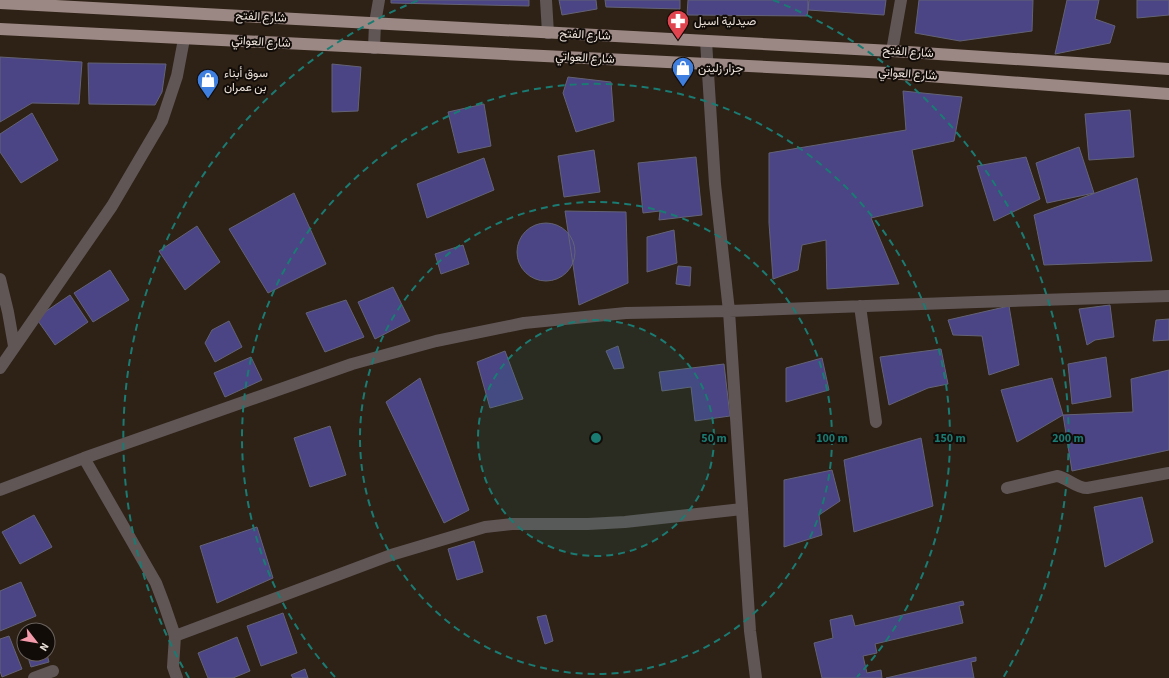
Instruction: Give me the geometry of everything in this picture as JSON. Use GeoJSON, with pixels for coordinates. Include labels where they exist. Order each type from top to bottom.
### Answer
{"type":"FeatureCollection","features":[{"type":"Feature","properties":{"kind":"main road","name":"شارع الفتح"},"geometry":{"type":"LineString","coordinates":[[0,3],[892,51],[1169,69]]}},
{"type":"Feature","properties":{"kind":"main road","name":"شارع العواتي"},"geometry":{"type":"LineString","coordinates":[[0,29],[888,73],[1169,94]]}},
{"type":"Feature","properties":{"kind":"street"},"geometry":{"type":"LineString","coordinates":[[374,48],[375,23],[380,0]]}},
{"type":"Feature","properties":{"kind":"street"},"geometry":{"type":"LineString","coordinates":[[546,0],[548,33]]}},
{"type":"Feature","properties":{"kind":"street"},"geometry":{"type":"LineString","coordinates":[[892,51],[901,0]]}},
{"type":"Feature","properties":{"kind":"street"},"geometry":{"type":"LineString","coordinates":[[0,368],[112,206],[162,121],[177,76],[184,39]]}},
{"type":"Feature","properties":{"kind":"street"},"geometry":{"type":"LineString","coordinates":[[706,42],[715,184],[730,311],[750,631],[756,678]]}},
{"type":"Feature","properties":{"kind":"street"},"geometry":{"type":"LineString","coordinates":[[0,279],[14,346]]}},
{"type":"Feature","properties":{"kind":"street"},"geometry":{"type":"LineString","coordinates":[[0,490],[84,458],[352,364],[436,341],[524,323],[626,312],[730,311],[1169,296]]}},
{"type":"Feature","properties":{"kind":"street"},"geometry":{"type":"LineString","coordinates":[[860,306],[876,422]]}},
{"type":"Feature","properties":{"kind":"street"},"geometry":{"type":"LineString","coordinates":[[84,458],[156,583],[175,636],[173,667],[176,678]]}},
{"type":"Feature","properties":{"kind":"street"},"geometry":{"type":"LineString","coordinates":[[1007,488],[1062,476],[1079,486],[1087,488],[1169,473]]}},
{"type":"Feature","properties":{"kind":"street"},"geometry":{"type":"LineString","coordinates":[[175,636],[391,555],[486,528],[512,524],[588,524],[625,522],[742,509]]}},
{"type":"Feature","properties":{"kind":"street"},"geometry":{"type":"LineString","coordinates":[[34,678],[53,671]]}},
{"type":"Feature","properties":{"kind":"building"},"geometry":{"type":"Polygon","coordinates":[[[391,0],[529,0],[529,6],[391,3],[391,0]]]}},
{"type":"Feature","properties":{"kind":"building"},"geometry":{"type":"Polygon","coordinates":[[[559,0],[596,0],[597,9],[562,15],[559,0]]]}},
{"type":"Feature","properties":{"kind":"building"},"geometry":{"type":"Polygon","coordinates":[[[605,0],[680,0],[680,9],[606,7],[605,0]]]}},
{"type":"Feature","properties":{"kind":"building"},"geometry":{"type":"Polygon","coordinates":[[[688,0],[808,0],[808,10],[807,16],[687,15],[688,0]]]}},
{"type":"Feature","properties":{"kind":"building"},"geometry":{"type":"Polygon","coordinates":[[[809,0],[886,0],[884,15],[808,10],[809,0]]]}},
{"type":"Feature","properties":{"kind":"building"},"geometry":{"type":"Polygon","coordinates":[[[919,0],[1033,0],[1032,31],[960,41],[915,33],[919,0]]]}},
{"type":"Feature","properties":{"kind":"building"},"geometry":{"type":"Polygon","coordinates":[[[1067,0],[1099,0],[1095,19],[1115,26],[1110,43],[1055,54],[1067,0]]]}},
{"type":"Feature","properties":{"kind":"building"},"geometry":{"type":"Polygon","coordinates":[[[1137,0],[1169,0],[1169,15],[1137,18],[1137,0]]]}},
{"type":"Feature","properties":{"kind":"building"},"geometry":{"type":"Polygon","coordinates":[[[0,57],[82,62],[79,104],[32,103],[0,122],[0,57]]]}},
{"type":"Feature","properties":{"kind":"building"},"geometry":{"type":"Polygon","coordinates":[[[88,63],[166,64],[162,92],[155,105],[89,104],[88,63]]]}},
{"type":"Feature","properties":{"kind":"building"},"geometry":{"type":"Polygon","coordinates":[[[332,64],[361,67],[358,111],[332,112],[332,64]]]}},
{"type":"Feature","properties":{"kind":"building"},"geometry":{"type":"Polygon","coordinates":[[[568,77],[611,82],[614,121],[576,132],[563,93],[568,77]]]}},
{"type":"Feature","properties":{"kind":"building"},"geometry":{"type":"Polygon","coordinates":[[[903,91],[962,97],[954,141],[912,150],[923,206],[871,218],[899,284],[827,289],[826,240],[802,245],[798,270],[773,279],[769,223],[769,153],[906,130],[903,91]]]}},
{"type":"Feature","properties":{"kind":"building"},"geometry":{"type":"Polygon","coordinates":[[[484,104],[491,146],[458,153],[448,112],[484,104]]]}},
{"type":"Feature","properties":{"kind":"building"},"geometry":{"type":"Polygon","coordinates":[[[1130,110],[1134,157],[1089,160],[1085,114],[1130,110]]]}},
{"type":"Feature","properties":{"kind":"building"},"geometry":{"type":"Polygon","coordinates":[[[32,113],[58,160],[21,183],[0,152],[0,134],[32,113]]]}},
{"type":"Feature","properties":{"kind":"building"},"geometry":{"type":"Polygon","coordinates":[[[1079,147],[1094,193],[1047,203],[1036,163],[1079,147]]]}},
{"type":"Feature","properties":{"kind":"building"},"geometry":{"type":"Polygon","coordinates":[[[594,150],[600,192],[564,197],[558,156],[594,150]]]}},
{"type":"Feature","properties":{"kind":"building"},"geometry":{"type":"Polygon","coordinates":[[[696,157],[702,215],[659,220],[660,211],[643,213],[638,163],[696,157]]]}},
{"type":"Feature","properties":{"kind":"building"},"geometry":{"type":"Polygon","coordinates":[[[1026,157],[1040,199],[994,221],[977,166],[1026,157]]]}},
{"type":"Feature","properties":{"kind":"building"},"geometry":{"type":"Polygon","coordinates":[[[484,158],[494,190],[427,218],[417,184],[484,158]]]}},
{"type":"Feature","properties":{"kind":"building"},"geometry":{"type":"Polygon","coordinates":[[[1137,178],[1152,261],[1044,265],[1034,215],[1137,178]]]}},
{"type":"Feature","properties":{"kind":"building"},"geometry":{"type":"Polygon","coordinates":[[[294,193],[326,264],[268,293],[229,229],[294,193]]]}},
{"type":"Feature","properties":{"kind":"building"},"geometry":{"type":"Polygon","coordinates":[[[565,211],[626,212],[628,283],[579,305],[565,211]]]}},
{"type":"Feature","properties":{"kind":"building"},"geometry":{"type":"Polygon","coordinates":[[[546,223],[557,225],[570,236],[573,241],[575,252],[573,263],[562,276],[557,279],[546,281],[535,279],[522,268],[519,263],[517,252],[519,241],[530,228],[535,225],[546,223]]]}},
{"type":"Feature","properties":{"kind":"building"},"geometry":{"type":"Polygon","coordinates":[[[197,226],[220,262],[185,290],[159,251],[197,226]]]}},
{"type":"Feature","properties":{"kind":"building"},"geometry":{"type":"Polygon","coordinates":[[[674,230],[677,263],[647,272],[647,237],[674,230]]]}},
{"type":"Feature","properties":{"kind":"building"},"geometry":{"type":"Polygon","coordinates":[[[463,245],[469,264],[441,274],[435,254],[463,245]]]}},
{"type":"Feature","properties":{"kind":"building"},"geometry":{"type":"Polygon","coordinates":[[[678,266],[691,267],[690,286],[676,284],[678,266]]]}},
{"type":"Feature","properties":{"kind":"building"},"geometry":{"type":"Polygon","coordinates":[[[110,270],[129,300],[93,322],[74,293],[110,270]]]}},
{"type":"Feature","properties":{"kind":"building"},"geometry":{"type":"Polygon","coordinates":[[[393,287],[410,321],[375,339],[358,302],[393,287]]]}},
{"type":"Feature","properties":{"kind":"building"},"geometry":{"type":"Polygon","coordinates":[[[70,295],[88,322],[55,345],[36,318],[70,295]]]}},
{"type":"Feature","properties":{"kind":"building"},"geometry":{"type":"Polygon","coordinates":[[[346,300],[364,337],[325,352],[306,313],[346,300]]]}},
{"type":"Feature","properties":{"kind":"building"},"geometry":{"type":"Polygon","coordinates":[[[1110,305],[1114,337],[1095,340],[1087,345],[1079,309],[1110,305]]]}},
{"type":"Feature","properties":{"kind":"building"},"geometry":{"type":"Polygon","coordinates":[[[1009,306],[1019,365],[989,375],[982,336],[953,335],[948,320],[1009,306]]]}},
{"type":"Feature","properties":{"kind":"building"},"geometry":{"type":"Polygon","coordinates":[[[1169,319],[1169,340],[1153,341],[1156,320],[1169,319]]]}},
{"type":"Feature","properties":{"kind":"building"},"geometry":{"type":"Polygon","coordinates":[[[229,321],[242,347],[215,362],[205,343],[212,330],[229,321]]]}},
{"type":"Feature","properties":{"kind":"building"},"geometry":{"type":"Polygon","coordinates":[[[618,346],[624,368],[614,369],[606,351],[618,346]]]}},
{"type":"Feature","properties":{"kind":"building"},"geometry":{"type":"Polygon","coordinates":[[[941,349],[948,384],[928,388],[889,405],[880,357],[941,349]]]}},
{"type":"Feature","properties":{"kind":"building"},"geometry":{"type":"Polygon","coordinates":[[[505,351],[523,399],[490,408],[477,362],[505,351]]]}},
{"type":"Feature","properties":{"kind":"building"},"geometry":{"type":"Polygon","coordinates":[[[251,357],[262,380],[225,397],[214,373],[251,357]]]}},
{"type":"Feature","properties":{"kind":"building"},"geometry":{"type":"Polygon","coordinates":[[[1106,357],[1111,397],[1072,404],[1068,364],[1106,357]]]}},
{"type":"Feature","properties":{"kind":"building"},"geometry":{"type":"Polygon","coordinates":[[[822,358],[829,390],[786,402],[786,368],[822,358]]]}},
{"type":"Feature","properties":{"kind":"building"},"geometry":{"type":"Polygon","coordinates":[[[724,364],[730,416],[695,421],[691,387],[662,391],[659,372],[724,364]]]}},
{"type":"Feature","properties":{"kind":"building"},"geometry":{"type":"Polygon","coordinates":[[[1169,370],[1169,450],[1072,471],[1063,415],[1133,412],[1131,379],[1169,370]]]}},
{"type":"Feature","properties":{"kind":"building"},"geometry":{"type":"Polygon","coordinates":[[[420,378],[469,510],[444,523],[386,402],[420,378]]]}},
{"type":"Feature","properties":{"kind":"building"},"geometry":{"type":"Polygon","coordinates":[[[1052,378],[1063,415],[1017,442],[1001,390],[1052,378]]]}},
{"type":"Feature","properties":{"kind":"building"},"geometry":{"type":"Polygon","coordinates":[[[330,426],[346,475],[310,487],[294,438],[330,426]]]}},
{"type":"Feature","properties":{"kind":"building"},"geometry":{"type":"Polygon","coordinates":[[[921,438],[933,506],[854,532],[844,460],[921,438]]]}},
{"type":"Feature","properties":{"kind":"building"},"geometry":{"type":"Polygon","coordinates":[[[832,470],[840,501],[819,515],[822,535],[784,547],[784,480],[832,470]]]}},
{"type":"Feature","properties":{"kind":"building"},"geometry":{"type":"Polygon","coordinates":[[[1142,497],[1153,542],[1105,567],[1094,507],[1142,497]]]}},
{"type":"Feature","properties":{"kind":"building"},"geometry":{"type":"Polygon","coordinates":[[[34,515],[52,547],[20,564],[2,532],[34,515]]]}},
{"type":"Feature","properties":{"kind":"building"},"geometry":{"type":"Polygon","coordinates":[[[257,527],[273,578],[217,603],[200,546],[257,527]]]}},
{"type":"Feature","properties":{"kind":"building"},"geometry":{"type":"Polygon","coordinates":[[[474,541],[483,572],[457,580],[448,549],[474,541]]]}},
{"type":"Feature","properties":{"kind":"building"},"geometry":{"type":"Polygon","coordinates":[[[21,582],[36,616],[22,622],[16,622],[16,624],[0,631],[0,591],[21,582]]]}},
{"type":"Feature","properties":{"kind":"building"},"geometry":{"type":"Polygon","coordinates":[[[963,601],[964,605],[959,606],[963,623],[875,644],[877,653],[863,656],[867,673],[881,670],[882,678],[822,678],[814,643],[833,638],[830,620],[852,615],[855,626],[963,601]]]}},
{"type":"Feature","properties":{"kind":"building"},"geometry":{"type":"Polygon","coordinates":[[[283,613],[297,653],[261,666],[247,626],[283,613]]]}},
{"type":"Feature","properties":{"kind":"building"},"geometry":{"type":"Polygon","coordinates":[[[546,615],[553,641],[545,644],[537,617],[546,615]]]}},
{"type":"Feature","properties":{"kind":"building"},"geometry":{"type":"Polygon","coordinates":[[[9,636],[16,654],[16,662],[19,662],[22,669],[2,677],[0,671],[0,639],[9,636]]]}},
{"type":"Feature","properties":{"kind":"building"},"geometry":{"type":"Polygon","coordinates":[[[237,637],[250,671],[233,678],[208,678],[198,653],[237,637]]]}},
{"type":"Feature","properties":{"kind":"building"},"geometry":{"type":"Polygon","coordinates":[[[976,657],[976,661],[971,662],[974,678],[886,678],[976,657]]]}},
{"type":"Feature","properties":{"kind":"building"},"geometry":{"type":"Polygon","coordinates":[[[29,662],[49,662],[31,667],[29,662]]]}},
{"type":"Feature","properties":{"kind":"building"},"geometry":{"type":"Polygon","coordinates":[[[305,669],[308,678],[293,678],[291,675],[305,669]]]}},
{"type":"Feature","properties":{"kind":"place","name":"صيدلية اسيل"},"geometry":{"type":"Point","coordinates":[678,40]}},
{"type":"Feature","properties":{"kind":"place","name":"جزار زليتن"},"geometry":{"type":"Point","coordinates":[683,88]}},
{"type":"Feature","properties":{"kind":"place","name":"سوق أبناء بن عمران"},"geometry":{"type":"Point","coordinates":[208,100]}}]}
